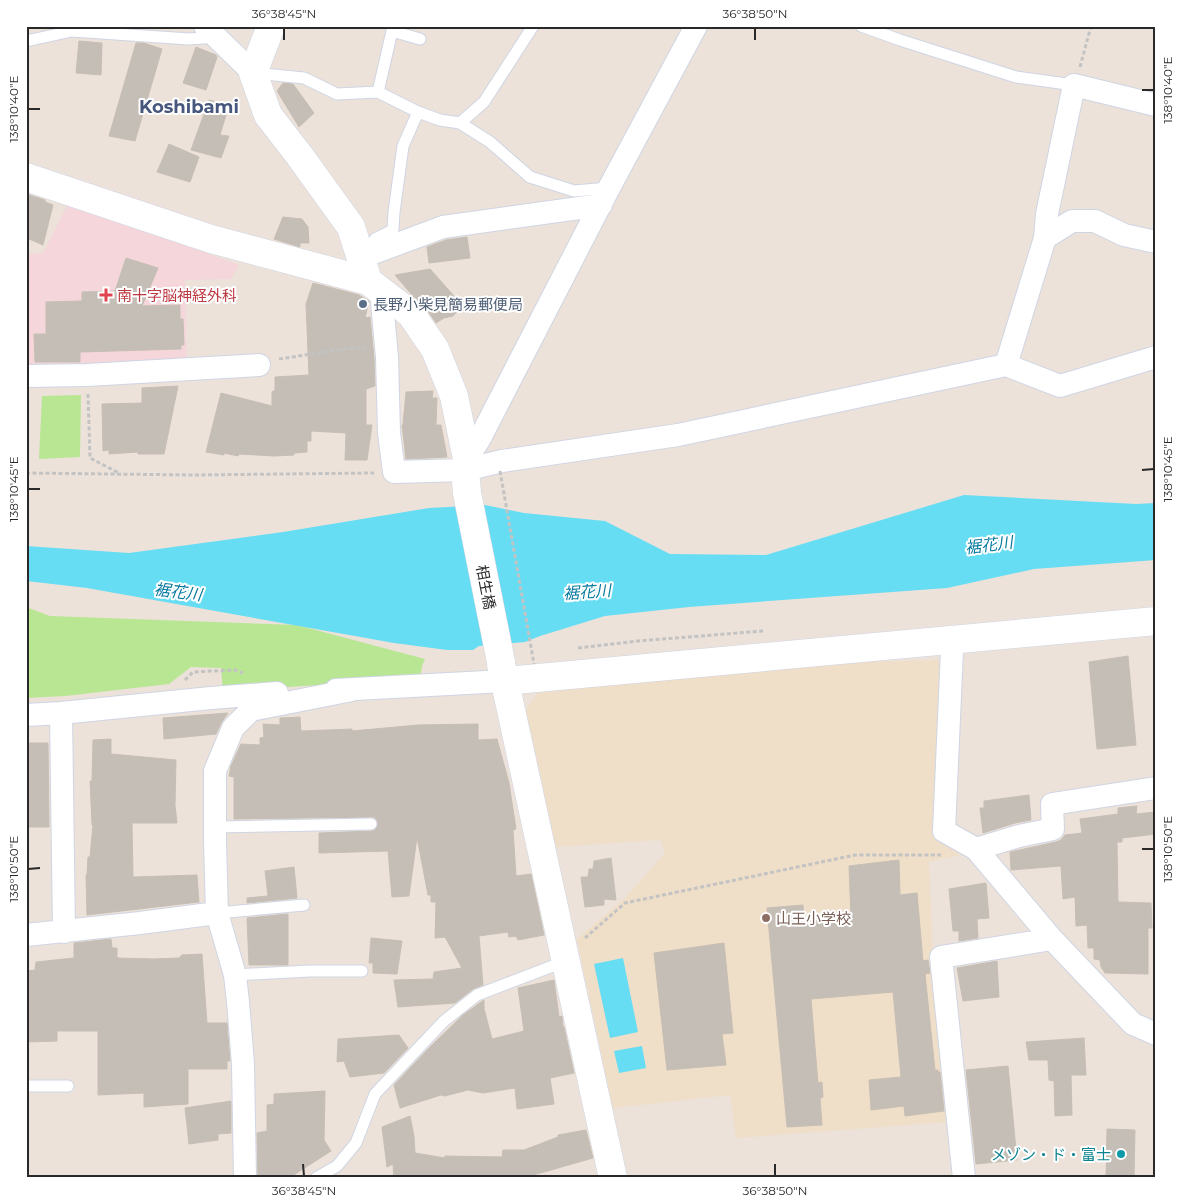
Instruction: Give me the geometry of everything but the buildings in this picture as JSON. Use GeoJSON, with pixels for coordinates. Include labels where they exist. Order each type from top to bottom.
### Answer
{"type":"FeatureCollection","features":[{"type":"Feature","properties":{"kind":"street"},"geometry":{"type":"LineString","coordinates":[[253,73],[271,26]]}},
{"type":"Feature","properties":{"kind":"street"},"geometry":{"type":"LineString","coordinates":[[466,474],[479,440],[696,26]]}},
{"type":"Feature","properties":{"kind":"street"},"geometry":{"type":"LineString","coordinates":[[211,32],[253,73],[268,115],[351,227],[370,273],[386,345],[389,433],[394,472],[466,474],[502,461],[678,435],[1006,365],[1060,386],[1156,357]]}},
{"type":"Feature","properties":{"kind":"street"},"geometry":{"type":"LineString","coordinates":[[1006,365],[1045,238],[1046,214],[1074,85],[1156,104]]}},
{"type":"Feature","properties":{"kind":"street"},"geometry":{"type":"LineString","coordinates":[[26,177],[211,238],[370,273],[443,227],[605,197]]}},
{"type":"Feature","properties":{"kind":"street"},"geometry":{"type":"LineString","coordinates":[[1045,238],[1072,220],[1095,221],[1124,235],[1156,242]]}},
{"type":"Feature","properties":{"kind":"street","name":"相生橋"},"geometry":{"type":"LineString","coordinates":[[370,273],[411,314],[435,349],[454,396],[466,474],[503,671],[574,951],[613,1178]]}},
{"type":"Feature","properties":{"kind":"street"},"geometry":{"type":"LineString","coordinates":[[26,376],[87,375],[259,365]]}},
{"type":"Feature","properties":{"kind":"street"},"geometry":{"type":"LineString","coordinates":[[26,715],[211,698],[352,690],[503,671],[954,639],[1156,621]]}},
{"type":"Feature","properties":{"kind":"street"},"geometry":{"type":"LineString","coordinates":[[954,639],[944,831],[976,849],[1052,939],[1133,1024],[1156,1034]]}},
{"type":"Feature","properties":{"kind":"street"},"geometry":{"type":"LineString","coordinates":[[245,1178],[243,1064],[238,1002],[235,975],[216,913],[215,771],[233,728],[251,710],[352,690]]}},
{"type":"Feature","properties":{"kind":"street"},"geometry":{"type":"LineString","coordinates":[[61,713],[64,932]]}},
{"type":"Feature","properties":{"kind":"street"},"geometry":{"type":"LineString","coordinates":[[976,849],[1019,836],[1053,829],[1052,804],[1156,788]]}},
{"type":"Feature","properties":{"kind":"street"},"geometry":{"type":"LineString","coordinates":[[26,935],[216,913]]}},
{"type":"Feature","properties":{"kind":"street"},"geometry":{"type":"LineString","coordinates":[[964,1178],[941,958],[1052,939]]}},
{"type":"Feature","properties":{"kind":"lane"},"geometry":{"type":"LineString","coordinates":[[460,124],[484,102],[533,26]]}},
{"type":"Feature","properties":{"kind":"lane"},"geometry":{"type":"LineString","coordinates":[[860,26],[1016,77],[1074,85]]}},
{"type":"Feature","properties":{"kind":"lane"},"geometry":{"type":"LineString","coordinates":[[26,40],[72,31],[189,39],[211,32]]}},
{"type":"Feature","properties":{"kind":"lane"},"geometry":{"type":"LineString","coordinates":[[378,92],[392,31],[420,40]]}},
{"type":"Feature","properties":{"kind":"lane"},"geometry":{"type":"LineString","coordinates":[[253,73],[304,78],[337,94],[378,92],[418,112],[440,120],[460,124],[490,142],[530,178],[574,191],[605,197]]}},
{"type":"Feature","properties":{"kind":"lane"},"geometry":{"type":"LineString","coordinates":[[370,273],[375,240],[393,230],[403,146],[418,112]]}},
{"type":"Feature","properties":{"kind":"lane"},"geometry":{"type":"LineString","coordinates":[[215,827],[371,824]]}},
{"type":"Feature","properties":{"kind":"lane"},"geometry":{"type":"LineString","coordinates":[[216,913],[304,905]]}},
{"type":"Feature","properties":{"kind":"lane"},"geometry":{"type":"LineString","coordinates":[[316,1178],[337,1166],[356,1143],[375,1094],[444,1021],[478,995],[574,951]]}},
{"type":"Feature","properties":{"kind":"lane"},"geometry":{"type":"LineString","coordinates":[[235,975],[310,971],[362,971]]}},
{"type":"Feature","properties":{"kind":"lane"},"geometry":{"type":"LineString","coordinates":[[26,1086],[68,1086]]}},
{"type":"Feature","properties":{"kind":"path"},"geometry":{"type":"LineString","coordinates":[[1074,85],[1091,26]]}},
{"type":"Feature","properties":{"kind":"path"},"geometry":{"type":"LineString","coordinates":[[259,365],[268,360],[344,348],[386,345]]}},
{"type":"Feature","properties":{"kind":"path"},"geometry":{"type":"LineString","coordinates":[[87,375],[90,458],[122,474]]}},
{"type":"Feature","properties":{"kind":"path"},"geometry":{"type":"LineString","coordinates":[[500,471],[534,664]]}},
{"type":"Feature","properties":{"kind":"path"},"geometry":{"type":"LineString","coordinates":[[26,473],[193,475],[394,472]]}},
{"type":"Feature","properties":{"kind":"path"},"geometry":{"type":"LineString","coordinates":[[574,951],[625,903],[854,855],[959,855],[976,849]]}},
{"type":"Feature","properties":{"kind":"shaded area","name":"南十字脳神経外科"},"geometry":{"type":"Polygon","coordinates":[[[69,202],[239,265],[231,279],[185,280],[187,365],[27,367],[26,254],[43,253],[69,202]]]}},
{"type":"Feature","properties":{"kind":"shaded area","name":"山王小学校"},"geometry":{"type":"Polygon","coordinates":[[[937,660],[942,665],[936,833],[960,848],[959,855],[929,862],[933,952],[949,1122],[736,1138],[730,1095],[613,1108],[577,939],[625,898],[665,853],[660,840],[556,847],[526,710],[539,691],[859,662],[937,660]]]}},
{"type":"Feature","properties":{"kind":"green space"},"geometry":{"type":"Polygon","coordinates":[[[81,395],[80,457],[39,459],[42,396],[81,395]]]}},
{"type":"Feature","properties":{"kind":"green space"},"geometry":{"type":"Polygon","coordinates":[[[26,607],[50,616],[297,625],[425,659],[420,679],[223,691],[221,668],[191,667],[169,684],[65,696],[26,698],[26,607]]]}},
{"type":"Feature","properties":{"kind":"water","name":"裾花川"},"geometry":{"type":"Polygon","coordinates":[[[964,495],[1136,504],[1156,503],[1156,560],[1034,569],[947,588],[689,607],[605,616],[525,642],[479,646],[473,650],[447,650],[394,643],[87,588],[26,581],[26,546],[129,553],[283,532],[429,508],[485,505],[524,513],[605,521],[670,554],[766,555],[964,495]]]}},
{"type":"Feature","properties":{"kind":"water"},"geometry":{"type":"Polygon","coordinates":[[[623,958],[638,1032],[610,1038],[594,964],[623,958]]]}},
{"type":"Feature","properties":{"kind":"water"},"geometry":{"type":"Polygon","coordinates":[[[642,1046],[646,1068],[619,1073],[614,1051],[642,1046]]]}},
{"type":"Feature","properties":{"kind":"place","name":"南十字脳神経外科"},"geometry":{"type":"Point","coordinates":[106,295]}},
{"type":"Feature","properties":{"kind":"place","name":"長野小柴見簡易郵便局"},"geometry":{"type":"Point","coordinates":[363,304]}},
{"type":"Feature","properties":{"kind":"place","name":"山王小学校"},"geometry":{"type":"Point","coordinates":[766,918]}},
{"type":"Feature","properties":{"kind":"place","name":"メゾン・ド・富士"},"geometry":{"type":"Point","coordinates":[1121,1154]}},
{"type":"Feature","properties":{"kind":"district","name":"Koshibami"},"geometry":{"type":"Point","coordinates":[189,107]}}]}
